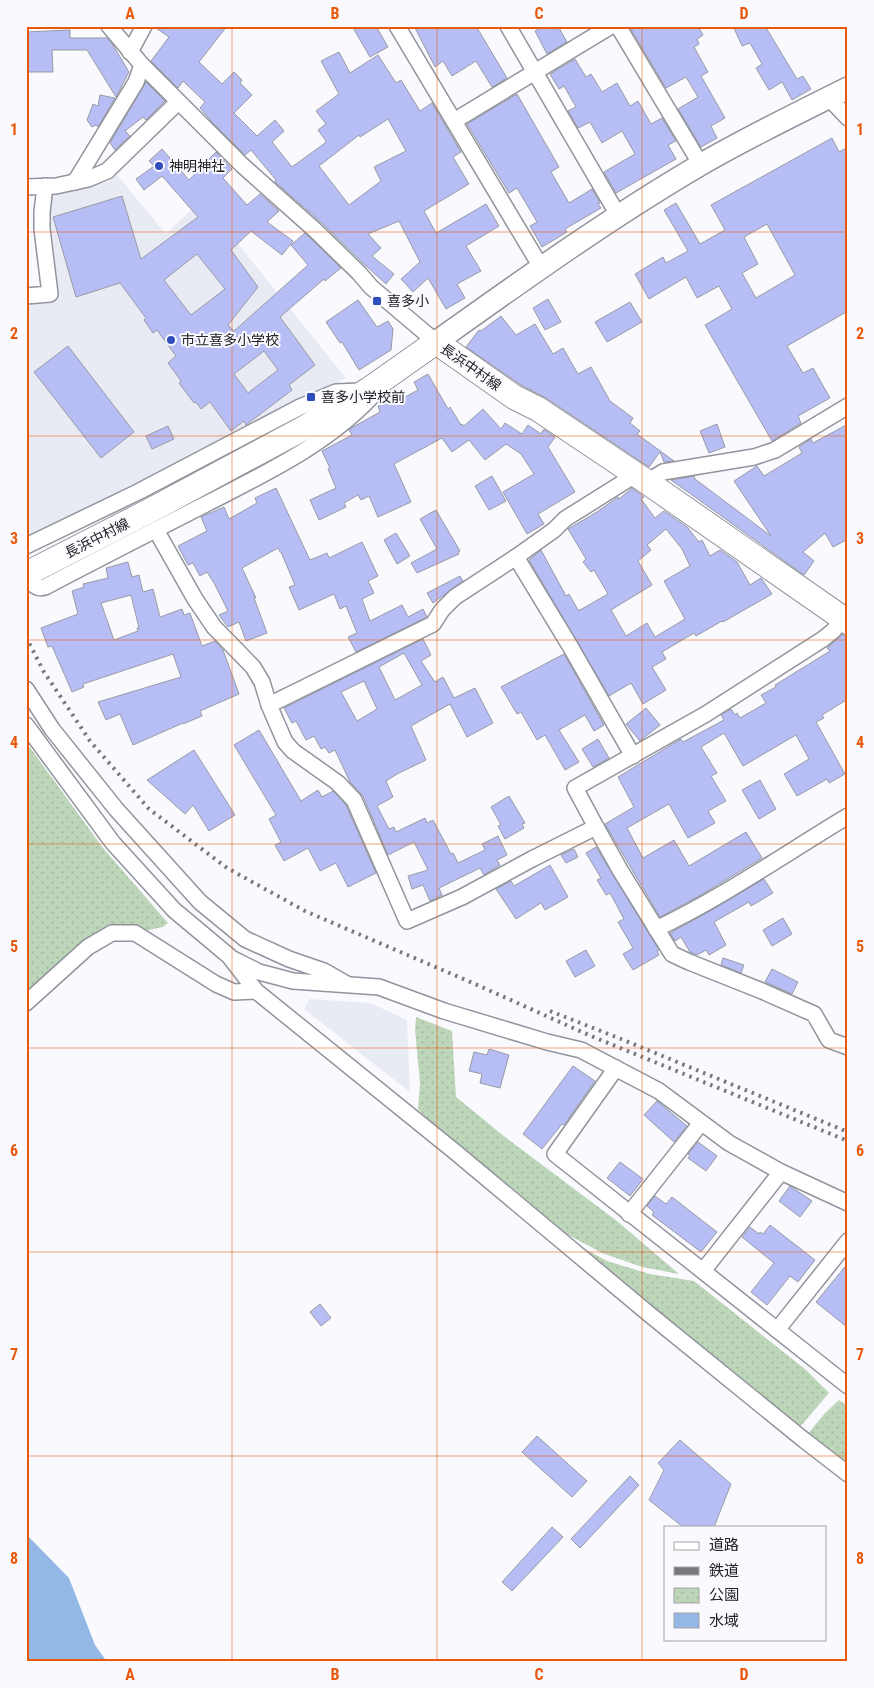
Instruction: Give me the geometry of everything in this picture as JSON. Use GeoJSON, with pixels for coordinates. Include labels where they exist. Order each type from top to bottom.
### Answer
{"type":"FeatureCollection","features":[{"type":"Feature","properties":{"kind":"main road","name":"長浜中村線"},"geometry":{"type":"LineString","coordinates":[[26,575],[154,520],[368,390],[436,342],[514,397],[538,410],[641,478],[845,621]]}},
{"type":"Feature","properties":{"kind":"street"},"geometry":{"type":"LineString","coordinates":[[109,26],[142,65],[242,165],[316,231],[371,287],[436,342],[618,215],[767,128],[839,93],[848,118]]}},
{"type":"Feature","properties":{"kind":"street"},"geometry":{"type":"LineString","coordinates":[[130,52],[144,26]]}},
{"type":"Feature","properties":{"kind":"street"},"geometry":{"type":"LineString","coordinates":[[398,26],[541,267]]}},
{"type":"Feature","properties":{"kind":"street"},"geometry":{"type":"LineString","coordinates":[[508,26],[618,215]]}},
{"type":"Feature","properties":{"kind":"street"},"geometry":{"type":"LineString","coordinates":[[454,120],[611,26]]}},
{"type":"Feature","properties":{"kind":"street"},"geometry":{"type":"LineString","coordinates":[[618,26],[701,165]]}},
{"type":"Feature","properties":{"kind":"street"},"geometry":{"type":"LineString","coordinates":[[74,182],[136,82],[142,65]]}},
{"type":"Feature","properties":{"kind":"street"},"geometry":{"type":"LineString","coordinates":[[26,187],[56,186],[88,180],[107,171],[178,102]]}},
{"type":"Feature","properties":{"kind":"street"},"geometry":{"type":"LineString","coordinates":[[26,296],[50,294],[42,229],[45,186]]}},
{"type":"Feature","properties":{"kind":"street"},"geometry":{"type":"LineString","coordinates":[[26,546],[138,492],[360,409],[392,373]]}},
{"type":"Feature","properties":{"kind":"street"},"geometry":{"type":"LineString","coordinates":[[269,706],[433,624],[442,610],[455,596],[516,557],[554,530],[565,519],[641,478],[663,472],[754,458],[775,450],[848,406]]}},
{"type":"Feature","properties":{"kind":"street"},"geometry":{"type":"LineString","coordinates":[[154,520],[195,599],[214,627],[253,667],[262,682],[269,706],[285,742],[293,752],[338,783],[354,800],[407,921],[462,897],[596,827]]}},
{"type":"Feature","properties":{"kind":"street"},"geometry":{"type":"LineString","coordinates":[[516,557],[633,756]]}},
{"type":"Feature","properties":{"kind":"street"},"geometry":{"type":"LineString","coordinates":[[845,621],[823,639],[706,714],[575,788],[620,870],[672,954],[814,1014],[829,1040],[848,1048]]}},
{"type":"Feature","properties":{"kind":"street"},"geometry":{"type":"LineString","coordinates":[[26,689],[52,729],[116,809],[200,902],[245,939],[290,959],[324,971],[346,984]]}},
{"type":"Feature","properties":{"kind":"street"},"geometry":{"type":"LineString","coordinates":[[26,725],[113,844],[174,910],[229,956],[259,972],[293,981],[379,987],[444,1011],[547,1042],[581,1050],[658,1091],[729,1143],[781,1172],[848,1203]]}},
{"type":"Feature","properties":{"kind":"street"},"geometry":{"type":"LineString","coordinates":[[656,928],[676,919],[848,816]]}},
{"type":"Feature","properties":{"kind":"street"},"geometry":{"type":"LineString","coordinates":[[26,1003],[88,947],[112,933],[135,933],[216,984],[234,992],[256,991]]}},
{"type":"Feature","properties":{"kind":"street"},"geometry":{"type":"LineString","coordinates":[[229,956],[256,991],[446,1144],[798,1436],[848,1474]]}},
{"type":"Feature","properties":{"kind":"street"},"geometry":{"type":"LineString","coordinates":[[616,1068],[555,1154],[848,1386]]}},
{"type":"Feature","properties":{"kind":"street"},"geometry":{"type":"LineString","coordinates":[[629,1214],[701,1123]]}},
{"type":"Feature","properties":{"kind":"street"},"geometry":{"type":"LineString","coordinates":[[703,1271],[781,1172]]}},
{"type":"Feature","properties":{"kind":"street"},"geometry":{"type":"LineString","coordinates":[[777,1330],[848,1241]]}},
{"type":"Feature","properties":{"kind":"shaded area","name":"市立喜多小学校"},"geometry":{"type":"Polygon","coordinates":[[[117,175],[166,234],[202,199],[346,378],[314,394],[289,403],[153,476],[26,540],[26,301],[53,298],[46,201],[54,192],[108,182],[117,175]]]}},
{"type":"Feature","properties":{"kind":"shaded area"},"geometry":{"type":"Polygon","coordinates":[[[309,999],[370,1003],[407,1020],[410,1092],[304,1009],[309,999]]]}},
{"type":"Feature","properties":{"kind":"green space"},"geometry":{"type":"Polygon","coordinates":[[[26,742],[103,848],[168,923],[163,927],[135,933],[112,933],[26,996],[26,742]]]}},
{"type":"Feature","properties":{"kind":"green space"},"geometry":{"type":"Polygon","coordinates":[[[416,1017],[452,1031],[456,1097],[505,1137],[617,1221],[679,1274],[642,1267],[602,1253],[561,1231],[429,1121],[418,1109],[420,1083],[415,1030],[416,1017]]]}},
{"type":"Feature","properties":{"kind":"green space"},"geometry":{"type":"Polygon","coordinates":[[[587,1250],[607,1261],[650,1274],[694,1281],[805,1369],[829,1393],[799,1428],[601,1267],[587,1250]]]}},
{"type":"Feature","properties":{"kind":"green space"},"geometry":{"type":"Polygon","coordinates":[[[839,1400],[848,1406],[848,1468],[807,1435],[825,1413],[839,1400]]]}},
{"type":"Feature","properties":{"kind":"water"},"geometry":{"type":"Polygon","coordinates":[[[26,1534],[69,1578],[95,1645],[107,1662],[26,1662],[26,1534]]]}},
{"type":"Feature","properties":{"kind":"building"},"geometry":{"type":"Polygon","coordinates":[[[153,26],[227,26],[199,62],[222,84],[234,72],[242,80],[240,83],[252,95],[234,113],[257,136],[275,120],[284,131],[272,142],[292,167],[325,143],[326,141],[318,130],[326,124],[316,111],[339,94],[321,61],[339,52],[350,73],[378,55],[396,83],[401,80],[420,111],[432,103],[461,152],[453,157],[469,184],[424,211],[436,233],[486,204],[499,226],[466,246],[481,271],[457,284],[465,298],[446,309],[428,278],[413,292],[401,279],[420,262],[399,221],[368,234],[381,248],[372,256],[394,274],[386,284],[323,224],[275,182],[276,180],[251,150],[245,155],[212,122],[200,108],[205,102],[183,81],[178,88],[151,61],[169,37],[153,26]],[[388,119],[360,137],[359,135],[319,166],[349,205],[381,181],[374,167],[406,151],[388,119]]]}},
{"type":"Feature","properties":{"kind":"building"},"geometry":{"type":"Polygon","coordinates":[[[352,26],[376,26],[388,47],[370,57],[352,26]]]}},
{"type":"Feature","properties":{"kind":"building"},"geometry":{"type":"Polygon","coordinates":[[[414,26],[476,26],[507,78],[492,87],[476,61],[452,76],[443,61],[435,67],[414,26]]]}},
{"type":"Feature","properties":{"kind":"building"},"geometry":{"type":"Polygon","coordinates":[[[543,26],[558,26],[567,42],[547,54],[535,31],[543,26]]]}},
{"type":"Feature","properties":{"kind":"building"},"geometry":{"type":"Polygon","coordinates":[[[629,26],[698,26],[703,35],[697,39],[699,44],[694,47],[708,72],[701,76],[725,118],[711,126],[717,138],[701,147],[678,109],[698,97],[686,77],[666,88],[629,26]]]}},
{"type":"Feature","properties":{"kind":"building"},"geometry":{"type":"Polygon","coordinates":[[[733,26],[765,26],[797,79],[803,76],[811,89],[792,100],[782,82],[769,90],[756,68],[762,64],[750,43],[742,46],[733,26]]]}},
{"type":"Feature","properties":{"kind":"building"},"geometry":{"type":"Polygon","coordinates":[[[70,30],[70,38],[107,38],[113,45],[129,72],[116,97],[87,50],[52,50],[53,72],[26,72],[26,32],[70,30]]]}},
{"type":"Feature","properties":{"kind":"building"},"geometry":{"type":"Polygon","coordinates":[[[575,59],[586,77],[591,74],[602,92],[617,83],[630,106],[638,101],[651,124],[662,118],[676,141],[668,145],[676,159],[616,193],[604,172],[635,154],[622,131],[602,143],[590,122],[578,128],[568,111],[576,107],[564,86],[559,89],[550,74],[575,59]]]}},
{"type":"Feature","properties":{"kind":"building"},"geometry":{"type":"Polygon","coordinates":[[[146,82],[165,101],[146,120],[143,117],[125,131],[130,136],[115,150],[110,143],[146,82]]]}},
{"type":"Feature","properties":{"kind":"building"},"geometry":{"type":"Polygon","coordinates":[[[517,94],[559,167],[551,172],[569,203],[592,189],[601,208],[565,229],[567,232],[542,247],[530,226],[537,222],[517,188],[509,193],[467,124],[517,94]]]}},
{"type":"Feature","properties":{"kind":"building"},"geometry":{"type":"Polygon","coordinates":[[[100,95],[115,98],[98,127],[96,125],[92,127],[87,120],[93,104],[98,106],[100,95]]]}},
{"type":"Feature","properties":{"kind":"building"},"geometry":{"type":"Polygon","coordinates":[[[832,138],[839,152],[848,147],[848,311],[787,346],[803,373],[813,368],[830,398],[798,416],[801,423],[772,441],[705,325],[732,309],[719,286],[697,298],[686,277],[649,299],[635,274],[663,257],[666,263],[688,251],[664,210],[676,203],[700,244],[725,230],[711,205],[832,138]],[[767,224],[744,237],[758,264],[742,273],[756,298],[795,275],[767,224]]]}},
{"type":"Feature","properties":{"kind":"building"},"geometry":{"type":"Polygon","coordinates":[[[162,149],[189,180],[216,152],[232,169],[223,178],[247,205],[260,194],[279,211],[267,222],[293,241],[282,255],[251,231],[231,250],[258,287],[228,325],[234,331],[308,265],[291,245],[305,233],[341,268],[325,281],[324,279],[280,317],[315,365],[289,385],[292,390],[246,425],[244,421],[231,431],[210,402],[201,409],[179,383],[181,381],[168,363],[176,356],[157,330],[153,333],[144,320],[146,318],[120,283],[76,297],[53,217],[122,196],[141,259],[198,217],[162,176],[144,190],[136,179],[154,166],[149,161],[162,149]],[[197,254],[164,280],[191,315],[225,289],[197,254]],[[264,351],[234,374],[248,393],[278,370],[264,351]]]}},
{"type":"Feature","properties":{"kind":"building"},"geometry":{"type":"Polygon","coordinates":[[[548,299],[561,322],[545,330],[533,308],[548,299]]]}},
{"type":"Feature","properties":{"kind":"building"},"geometry":{"type":"Polygon","coordinates":[[[358,300],[377,327],[388,321],[393,329],[391,350],[359,370],[342,342],[340,343],[326,322],[358,300]]]}},
{"type":"Feature","properties":{"kind":"building"},"geometry":{"type":"Polygon","coordinates":[[[630,302],[642,322],[607,342],[595,322],[630,302]]]}},
{"type":"Feature","properties":{"kind":"building"},"geometry":{"type":"Polygon","coordinates":[[[501,316],[516,335],[535,324],[553,354],[563,348],[578,374],[591,367],[610,401],[633,418],[630,423],[640,431],[637,434],[674,461],[664,462],[660,452],[649,467],[546,398],[521,385],[466,347],[479,330],[481,331],[501,316]]]}},
{"type":"Feature","properties":{"kind":"building"},"geometry":{"type":"Polygon","coordinates":[[[68,346],[134,432],[101,458],[34,372],[68,346]]]}},
{"type":"Feature","properties":{"kind":"building"},"geometry":{"type":"Polygon","coordinates":[[[428,374],[448,409],[450,407],[461,425],[464,426],[483,409],[501,429],[505,423],[522,434],[528,425],[541,434],[544,429],[555,437],[548,447],[575,492],[538,514],[544,524],[527,534],[503,492],[534,474],[521,454],[506,444],[485,460],[469,440],[452,452],[442,438],[394,464],[411,502],[378,517],[369,496],[361,500],[358,495],[344,503],[346,507],[319,520],[310,500],[336,488],[322,451],[352,435],[349,430],[380,412],[378,406],[390,400],[392,404],[418,390],[414,382],[428,374]]]}},
{"type":"Feature","properties":{"kind":"building"},"geometry":{"type":"Polygon","coordinates":[[[717,424],[725,447],[709,453],[700,431],[717,424]]]}},
{"type":"Feature","properties":{"kind":"building"},"geometry":{"type":"Polygon","coordinates":[[[848,424],[848,539],[833,547],[825,533],[803,552],[814,561],[804,575],[671,480],[694,476],[695,479],[771,536],[734,481],[757,466],[764,476],[802,453],[799,447],[811,439],[813,443],[848,424]]]}},
{"type":"Feature","properties":{"kind":"building"},"geometry":{"type":"Polygon","coordinates":[[[168,426],[174,439],[152,449],[146,436],[168,426]]]}},
{"type":"Feature","properties":{"kind":"building"},"geometry":{"type":"Polygon","coordinates":[[[492,476],[506,501],[489,510],[475,486],[492,476]]]}},
{"type":"Feature","properties":{"kind":"building"},"geometry":{"type":"Polygon","coordinates":[[[276,488],[310,560],[327,553],[329,558],[362,542],[378,576],[368,581],[374,593],[362,599],[370,621],[402,605],[408,617],[423,609],[427,617],[356,652],[348,637],[357,633],[346,606],[340,609],[334,594],[299,610],[289,587],[295,585],[278,548],[242,568],[256,598],[254,598],[267,633],[246,641],[239,622],[228,627],[219,615],[228,611],[214,583],[207,572],[200,576],[193,563],[188,565],[178,546],[207,531],[201,517],[224,507],[229,519],[257,503],[255,498],[276,488]]]}},
{"type":"Feature","properties":{"kind":"building"},"geometry":{"type":"Polygon","coordinates":[[[632,488],[644,497],[641,499],[655,518],[664,511],[687,527],[699,542],[702,540],[710,556],[720,550],[737,562],[750,585],[761,578],[772,594],[723,622],[696,636],[694,633],[662,652],[666,659],[652,667],[666,690],[643,704],[631,683],[609,696],[529,560],[541,550],[566,596],[569,594],[578,610],[608,594],[594,570],[591,572],[583,562],[586,559],[568,529],[618,497],[619,499],[632,488]],[[666,529],[647,545],[651,550],[638,561],[652,585],[611,610],[626,636],[647,623],[655,637],[685,619],[664,581],[690,566],[682,549],[666,529]]]}},
{"type":"Feature","properties":{"kind":"building"},"geometry":{"type":"Polygon","coordinates":[[[436,510],[460,551],[458,552],[459,554],[417,573],[411,563],[437,549],[420,519],[436,510]]]}},
{"type":"Feature","properties":{"kind":"building"},"geometry":{"type":"Polygon","coordinates":[[[396,533],[410,556],[397,564],[384,540],[396,533]]]}},
{"type":"Feature","properties":{"kind":"building"},"geometry":{"type":"Polygon","coordinates":[[[128,562],[132,577],[139,575],[143,592],[153,589],[160,617],[182,609],[184,615],[190,613],[202,646],[215,641],[223,650],[239,694],[200,711],[202,716],[133,745],[120,714],[106,720],[98,702],[181,677],[173,654],[83,684],[84,687],[72,692],[52,646],[48,647],[41,628],[78,614],[72,591],[84,587],[83,584],[108,578],[106,568],[128,562]],[[131,595],[101,603],[114,640],[138,631],[137,628],[139,628],[131,595]]]}},
{"type":"Feature","properties":{"kind":"building"},"geometry":{"type":"Polygon","coordinates":[[[460,576],[463,581],[433,603],[427,593],[460,576]]]}},
{"type":"Feature","properties":{"kind":"building"},"geometry":{"type":"Polygon","coordinates":[[[843,634],[848,640],[848,699],[822,715],[824,718],[816,722],[845,774],[829,783],[827,779],[797,796],[784,774],[809,759],[796,735],[743,766],[724,733],[701,747],[717,773],[711,776],[726,801],[708,811],[715,823],[688,838],[669,804],[627,828],[643,858],[674,840],[689,866],[746,832],[762,858],[660,917],[605,824],[634,807],[618,777],[681,739],[683,742],[724,720],[721,715],[731,709],[740,718],[766,703],[761,695],[830,651],[827,648],[843,634]]]}},
{"type":"Feature","properties":{"kind":"building"},"geometry":{"type":"Polygon","coordinates":[[[423,639],[431,655],[421,661],[435,682],[443,677],[454,698],[475,688],[493,723],[467,737],[450,704],[411,726],[426,760],[386,781],[393,797],[377,806],[389,829],[394,827],[396,832],[425,818],[427,823],[433,820],[451,854],[453,853],[458,863],[485,850],[482,844],[498,836],[507,855],[497,860],[500,865],[484,875],[480,868],[439,888],[442,895],[430,901],[423,885],[412,889],[408,876],[428,870],[414,842],[388,855],[363,796],[350,782],[335,750],[329,753],[325,747],[321,749],[314,736],[306,740],[296,721],[292,723],[284,708],[423,639]],[[404,653],[379,667],[395,700],[422,685],[404,653]],[[364,681],[341,692],[357,721],[377,709],[364,681]]]}},
{"type":"Feature","properties":{"kind":"building"},"geometry":{"type":"Polygon","coordinates":[[[564,654],[604,725],[594,731],[585,715],[559,730],[579,762],[565,770],[545,735],[537,740],[521,712],[517,714],[501,687],[564,654]]]}},
{"type":"Feature","properties":{"kind":"building"},"geometry":{"type":"Polygon","coordinates":[[[646,708],[660,725],[640,741],[626,724],[646,708]]]}},
{"type":"Feature","properties":{"kind":"building"},"geometry":{"type":"Polygon","coordinates":[[[259,730],[301,801],[318,790],[322,797],[333,791],[346,805],[376,873],[348,887],[336,863],[320,871],[308,848],[284,861],[275,845],[281,842],[269,819],[276,815],[234,745],[259,730]]]}},
{"type":"Feature","properties":{"kind":"building"},"geometry":{"type":"Polygon","coordinates":[[[598,739],[609,758],[593,767],[582,749],[598,739]]]}},
{"type":"Feature","properties":{"kind":"building"},"geometry":{"type":"Polygon","coordinates":[[[194,750],[235,815],[209,831],[193,805],[185,814],[147,780],[194,750]]]}},
{"type":"Feature","properties":{"kind":"building"},"geometry":{"type":"Polygon","coordinates":[[[760,780],[776,809],[759,819],[742,790],[760,780]]]}},
{"type":"Feature","properties":{"kind":"building"},"geometry":{"type":"Polygon","coordinates":[[[509,796],[525,823],[522,824],[524,828],[505,839],[498,826],[501,825],[491,807],[509,796]]]}},
{"type":"Feature","properties":{"kind":"building"},"geometry":{"type":"Polygon","coordinates":[[[596,847],[659,950],[657,951],[659,955],[633,970],[623,954],[633,948],[618,922],[624,919],[610,893],[606,895],[597,880],[601,878],[586,853],[596,847]]]}},
{"type":"Feature","properties":{"kind":"building"},"geometry":{"type":"Polygon","coordinates":[[[574,849],[578,857],[566,863],[561,855],[574,849]]]}},
{"type":"Feature","properties":{"kind":"building"},"geometry":{"type":"Polygon","coordinates":[[[550,865],[568,897],[545,910],[541,903],[516,919],[496,889],[511,881],[514,886],[550,865]]]}},
{"type":"Feature","properties":{"kind":"building"},"geometry":{"type":"Polygon","coordinates":[[[764,879],[773,893],[751,906],[749,902],[714,922],[726,945],[709,955],[706,950],[697,955],[690,952],[681,937],[675,941],[670,933],[764,879]]]}},
{"type":"Feature","properties":{"kind":"building"},"geometry":{"type":"Polygon","coordinates":[[[783,918],[792,934],[772,946],[763,930],[783,918]]]}},
{"type":"Feature","properties":{"kind":"building"},"geometry":{"type":"Polygon","coordinates":[[[586,950],[595,966],[575,977],[566,961],[586,950]]]}},
{"type":"Feature","properties":{"kind":"building"},"geometry":{"type":"Polygon","coordinates":[[[723,958],[744,965],[741,973],[721,965],[723,958]]]}},
{"type":"Feature","properties":{"kind":"building"},"geometry":{"type":"Polygon","coordinates":[[[772,969],[798,982],[792,994],[765,982],[772,969]]]}},
{"type":"Feature","properties":{"kind":"building"},"geometry":{"type":"Polygon","coordinates":[[[489,1049],[509,1055],[500,1088],[480,1083],[482,1074],[469,1071],[474,1052],[487,1055],[489,1049]]]}},
{"type":"Feature","properties":{"kind":"building"},"geometry":{"type":"Polygon","coordinates":[[[573,1066],[595,1081],[564,1125],[562,1124],[542,1149],[523,1134],[573,1066]]]}},
{"type":"Feature","properties":{"kind":"building"},"geometry":{"type":"Polygon","coordinates":[[[657,1101],[687,1126],[674,1142],[644,1115],[657,1101]]]}},
{"type":"Feature","properties":{"kind":"building"},"geometry":{"type":"Polygon","coordinates":[[[698,1142],[717,1156],[706,1171],[688,1158],[690,1155],[688,1154],[698,1142]]]}},
{"type":"Feature","properties":{"kind":"building"},"geometry":{"type":"Polygon","coordinates":[[[620,1162],[643,1179],[630,1196],[607,1178],[620,1162]]]}},
{"type":"Feature","properties":{"kind":"building"},"geometry":{"type":"Polygon","coordinates":[[[790,1186],[812,1201],[800,1217],[779,1201],[790,1186]]]}},
{"type":"Feature","properties":{"kind":"building"},"geometry":{"type":"Polygon","coordinates":[[[655,1196],[666,1204],[672,1197],[717,1232],[701,1252],[652,1215],[654,1212],[647,1206],[655,1196]]]}},
{"type":"Feature","properties":{"kind":"building"},"geometry":{"type":"Polygon","coordinates":[[[770,1225],[815,1260],[798,1282],[790,1276],[767,1305],[751,1292],[774,1263],[742,1237],[750,1227],[759,1234],[760,1232],[763,1234],[770,1225]]]}},
{"type":"Feature","properties":{"kind":"building"},"geometry":{"type":"Polygon","coordinates":[[[848,1263],[848,1328],[816,1302],[848,1263]]]}},
{"type":"Feature","properties":{"kind":"building"},"geometry":{"type":"Polygon","coordinates":[[[320,1304],[331,1318],[321,1326],[310,1312],[320,1304]]]}},
{"type":"Feature","properties":{"kind":"building"},"geometry":{"type":"Polygon","coordinates":[[[537,1436],[587,1481],[572,1497],[522,1452],[537,1436]]]}},
{"type":"Feature","properties":{"kind":"building"},"geometry":{"type":"Polygon","coordinates":[[[680,1440],[731,1484],[714,1526],[682,1526],[649,1500],[664,1470],[658,1463],[680,1440]]]}},
{"type":"Feature","properties":{"kind":"building"},"geometry":{"type":"Polygon","coordinates":[[[630,1476],[639,1485],[580,1548],[571,1539],[630,1476]]]}},
{"type":"Feature","properties":{"kind":"building"},"geometry":{"type":"Polygon","coordinates":[[[552,1527],[563,1537],[512,1591],[502,1582],[552,1527]]]}},
{"type":"Feature","properties":{"kind":"railway"},"geometry":{"type":"LineString","coordinates":[[26,637],[44,672],[90,741],[149,809],[227,868],[305,911],[591,1036],[848,1141]]}},
{"type":"Feature","properties":{"kind":"railway"},"geometry":{"type":"LineString","coordinates":[[550,1011],[848,1132]]}},
{"type":"Feature","properties":{"kind":"place","name":"神明神社"},"geometry":{"type":"Point","coordinates":[159,166]}},
{"type":"Feature","properties":{"kind":"place","name":"喜多小"},"geometry":{"type":"Point","coordinates":[377,301]}},
{"type":"Feature","properties":{"kind":"place","name":"市立喜多小学校"},"geometry":{"type":"Point","coordinates":[171,340]}},
{"type":"Feature","properties":{"kind":"place","name":"喜多小学校前"},"geometry":{"type":"Point","coordinates":[311,397]}}]}
